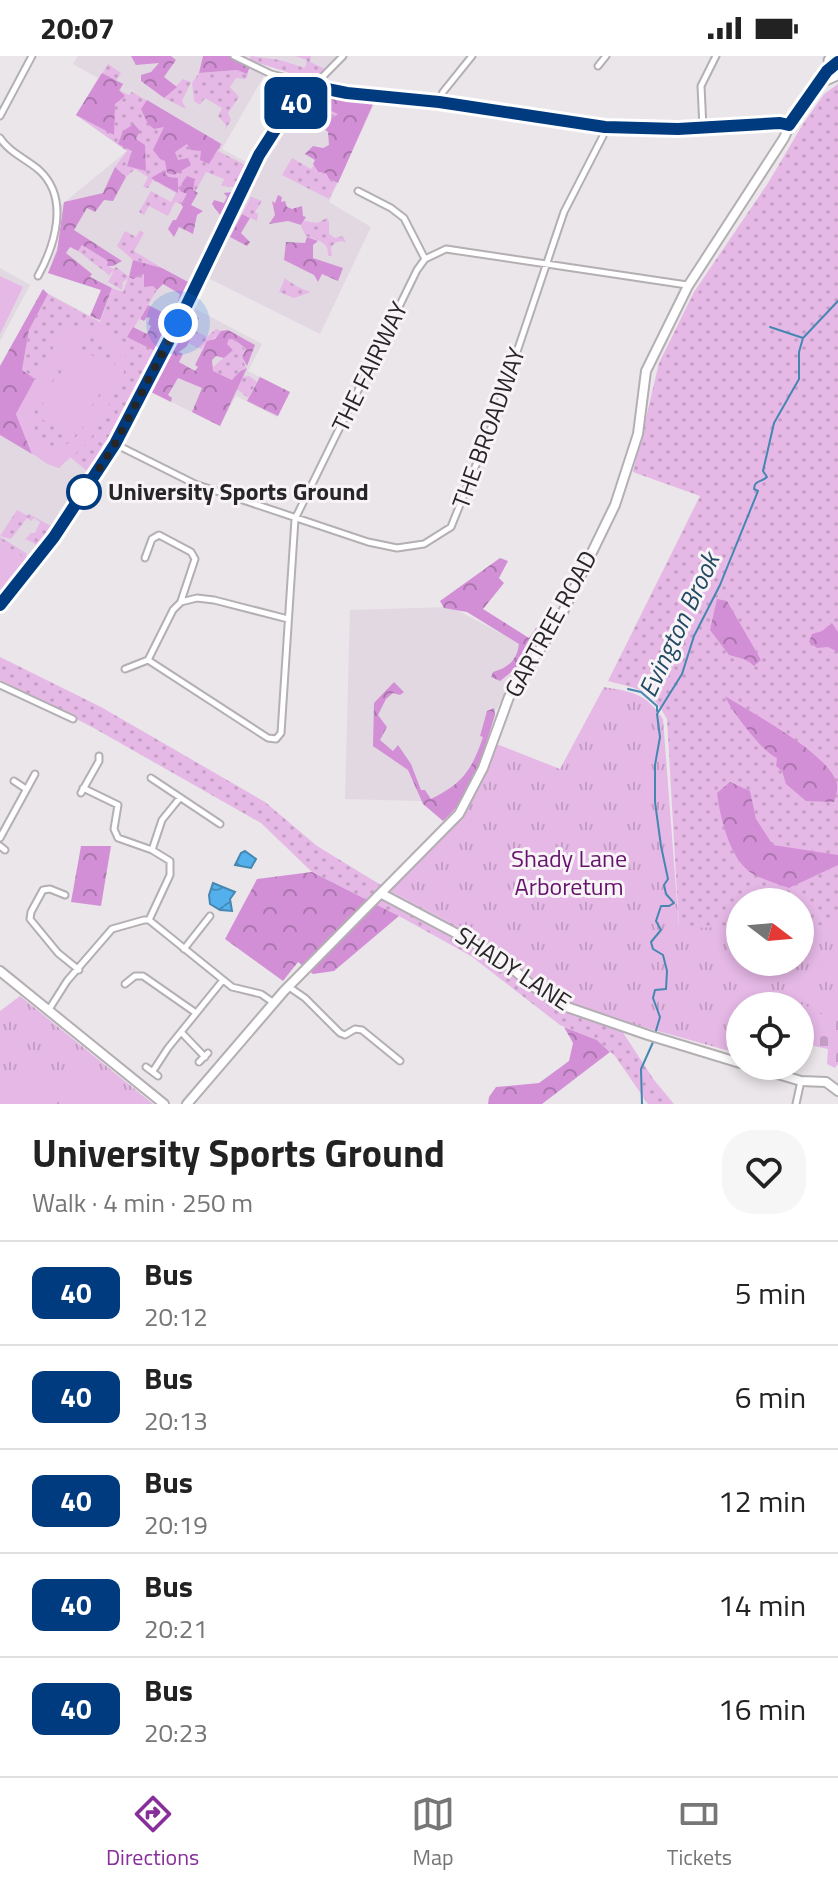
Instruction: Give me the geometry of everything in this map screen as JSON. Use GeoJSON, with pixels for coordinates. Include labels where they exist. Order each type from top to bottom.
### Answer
{"type":"FeatureCollection","features":[{"type":"Feature","properties":{"kind":"main road","name":"GARTREE ROAD"},"geometry":{"type":"LineString","coordinates":[[187,1104],[288,987],[459,814],[483,768],[509,697],[559,620],[623,486],[638,434],[646,371],[688,286],[784,138],[789,125],[827,71],[838,62]]}},
{"type":"Feature","properties":{"kind":"main road","name":"GARTREE ROAD"},"geometry":{"type":"LineString","coordinates":[[819,84],[838,75]]}},
{"type":"Feature","properties":{"kind":"main road","name":"SHADY LANE"},"geometry":{"type":"LineString","coordinates":[[382,894],[495,954],[534,987],[564,1006],[726,1059]]}},
{"type":"Feature","properties":{"kind":"main road"},"geometry":{"type":"LineString","coordinates":[[0,971],[164,1104]]}},
{"type":"Feature","properties":{"kind":"main road"},"geometry":{"type":"LineString","coordinates":[[798,1080],[826,1082],[838,1091]]}},
{"type":"Feature","properties":{"kind":"street"},"geometry":{"type":"LineString","coordinates":[[0,116],[32,56]]}},
{"type":"Feature","properties":{"kind":"street"},"geometry":{"type":"LineString","coordinates":[[234,56],[271,74],[312,86],[605,127],[789,125]]}},
{"type":"Feature","properties":{"kind":"street"},"geometry":{"type":"LineString","coordinates":[[0,605],[54,537],[115,444],[178,323],[259,155],[284,116],[343,56]]}},
{"type":"Feature","properties":{"kind":"street"},"geometry":{"type":"LineString","coordinates":[[439,102],[443,92],[472,56]]}},
{"type":"Feature","properties":{"kind":"street"},"geometry":{"type":"LineString","coordinates":[[598,66],[606,56]]}},
{"type":"Feature","properties":{"kind":"street"},"geometry":{"type":"LineString","coordinates":[[703,128],[701,86],[716,56]]}},
{"type":"Feature","properties":{"kind":"street","name":"THE BROADWAY"},"geometry":{"type":"LineString","coordinates":[[115,444],[195,484],[295,519],[397,548],[424,544],[451,527],[494,420],[564,212],[605,127]]}},
{"type":"Feature","properties":{"kind":"street"},"geometry":{"type":"LineString","coordinates":[[0,138],[10,150],[43,174],[53,196],[56,235],[53,248],[38,276]]}},
{"type":"Feature","properties":{"kind":"street"},"geometry":{"type":"LineString","coordinates":[[358,191],[404,218],[425,259],[446,249],[547,262],[688,286]]}},
{"type":"Feature","properties":{"kind":"street","name":"THE FAIRWAY"},"geometry":{"type":"LineString","coordinates":[[148,660],[268,738],[276,739],[281,733],[295,519],[425,259]]}},
{"type":"Feature","properties":{"kind":"street"},"geometry":{"type":"LineString","coordinates":[[125,669],[148,660],[173,610],[181,602],[195,559],[191,552],[159,535],[152,539],[145,558]]}},
{"type":"Feature","properties":{"kind":"street"},"geometry":{"type":"LineString","coordinates":[[181,602],[197,598],[214,600],[288,619]]}},
{"type":"Feature","properties":{"kind":"street"},"geometry":{"type":"LineString","coordinates":[[0,685],[73,719]]}},
{"type":"Feature","properties":{"kind":"street"},"geometry":{"type":"LineString","coordinates":[[99,756],[82,790],[118,805],[114,829],[118,838],[152,850],[167,858],[172,865],[149,920]]}},
{"type":"Feature","properties":{"kind":"street"},"geometry":{"type":"LineString","coordinates":[[0,838],[35,774]]}},
{"type":"Feature","properties":{"kind":"street"},"geometry":{"type":"LineString","coordinates":[[151,778],[220,824]]}},
{"type":"Feature","properties":{"kind":"street"},"geometry":{"type":"LineString","coordinates":[[14,781],[26,789]]}},
{"type":"Feature","properties":{"kind":"street"},"geometry":{"type":"LineString","coordinates":[[152,850],[162,820],[179,799]]}},
{"type":"Feature","properties":{"kind":"street"},"geometry":{"type":"LineString","coordinates":[[65,895],[50,889],[43,890],[30,919],[58,953],[79,970]]}},
{"type":"Feature","properties":{"kind":"street"},"geometry":{"type":"LineString","coordinates":[[184,949],[211,917]]}},
{"type":"Feature","properties":{"kind":"street"},"geometry":{"type":"LineString","coordinates":[[48,1011],[67,981],[112,929],[149,920],[236,989],[261,994],[274,1003]]}},
{"type":"Feature","properties":{"kind":"street"},"geometry":{"type":"LineString","coordinates":[[125,984],[135,976],[143,976],[196,1013]]}},
{"type":"Feature","properties":{"kind":"street"},"geometry":{"type":"LineString","coordinates":[[153,1071],[223,980]]}},
{"type":"Feature","properties":{"kind":"street"},"geometry":{"type":"LineString","coordinates":[[288,987],[305,998],[342,1034],[362,1030],[398,1057]]}},
{"type":"Feature","properties":{"kind":"street"},"geometry":{"type":"LineString","coordinates":[[181,1032],[204,1057]]}},
{"type":"Feature","properties":{"kind":"street"},"geometry":{"type":"LineString","coordinates":[[146,1067],[158,1076]]}},
{"type":"Feature","properties":{"kind":"street"},"geometry":{"type":"LineString","coordinates":[[796,1104],[801,1081]]}},
{"type":"Feature","properties":{"kind":"shaded area"},"geometry":{"type":"Polygon","coordinates":[[[78,56],[223,56],[265,74],[222,149],[250,164],[205,256],[107,440],[46,534],[0,594],[0,368],[42,290],[90,316],[101,290],[48,273],[59,242],[61,205],[127,151],[76,115],[98,78],[73,64],[78,56]]]}},
{"type":"Feature","properties":{"kind":"shaded area"},"geometry":{"type":"Polygon","coordinates":[[[245,56],[337,56],[314,81],[245,56]]]}},
{"type":"Feature","properties":{"kind":"shaded area"},"geometry":{"type":"Polygon","coordinates":[[[321,94],[375,102],[329,202],[371,227],[320,334],[208,278],[264,164],[296,116],[311,99],[321,94]]]}},
{"type":"Feature","properties":{"kind":"shaded area"},"geometry":{"type":"Polygon","coordinates":[[[0,268],[30,285],[0,341],[0,268]]]}},
{"type":"Feature","properties":{"kind":"shaded area"},"geometry":{"type":"Polygon","coordinates":[[[194,308],[262,344],[248,371],[290,392],[277,417],[236,396],[220,426],[151,392],[194,308]]]}},
{"type":"Feature","properties":{"kind":"shaded area"},"geometry":{"type":"Polygon","coordinates":[[[451,607],[532,650],[491,718],[481,751],[455,802],[345,799],[350,610],[451,607]]]}},
{"type":"Feature","properties":{"kind":"green space"},"geometry":{"type":"Polygon","coordinates":[[[131,56],[171,56],[176,60],[164,77],[177,87],[164,98],[141,81],[141,75],[151,72],[159,63],[136,65],[131,56]]]}},
{"type":"Feature","properties":{"kind":"green space"},"geometry":{"type":"Polygon","coordinates":[[[203,56],[234,56],[251,64],[247,74],[237,70],[199,73],[203,56]]]}},
{"type":"Feature","properties":{"kind":"green space"},"geometry":{"type":"Polygon","coordinates":[[[251,56],[305,68],[307,60],[295,56],[311,56],[310,62],[325,69],[314,81],[249,60],[251,56]]]}},
{"type":"Feature","properties":{"kind":"green space"},"geometry":{"type":"Polygon","coordinates":[[[108,64],[121,73],[116,81],[123,84],[120,91],[129,95],[132,92],[222,144],[218,151],[253,169],[243,188],[221,186],[224,179],[206,172],[192,198],[184,198],[181,204],[175,202],[168,216],[149,206],[144,215],[139,212],[151,191],[171,202],[176,193],[153,180],[148,188],[143,187],[148,177],[135,169],[126,177],[115,167],[127,151],[76,115],[108,64]]]}},
{"type":"Feature","properties":{"kind":"green space"},"geometry":{"type":"Polygon","coordinates":[[[237,70],[248,74],[246,79],[236,78],[230,87],[239,97],[228,113],[231,120],[225,130],[226,125],[218,116],[222,108],[205,98],[200,105],[194,101],[192,83],[199,73],[237,70]]]}},
{"type":"Feature","properties":{"kind":"green space"},"geometry":{"type":"Polygon","coordinates":[[[102,73],[123,84],[119,90],[125,96],[115,104],[114,135],[76,115],[102,73]]]}},
{"type":"Feature","properties":{"kind":"green space"},"geometry":{"type":"Polygon","coordinates":[[[183,79],[191,82],[182,101],[186,109],[164,98],[183,79]]]}},
{"type":"Feature","properties":{"kind":"green space"},"geometry":{"type":"Polygon","coordinates":[[[838,84],[838,919],[824,927],[814,927],[814,888],[726,888],[726,928],[679,928],[667,719],[643,692],[608,681],[700,496],[633,472],[659,363],[694,292],[824,94],[838,84]]]}},
{"type":"Feature","properties":{"kind":"green space"},"geometry":{"type":"Polygon","coordinates":[[[321,94],[332,96],[327,104],[339,113],[329,119],[316,118],[315,122],[302,112],[314,97],[321,94]]]}},
{"type":"Feature","properties":{"kind":"green space"},"geometry":{"type":"Polygon","coordinates":[[[332,96],[374,102],[338,183],[329,179],[326,173],[318,172],[313,164],[315,160],[305,154],[313,146],[323,148],[329,145],[328,132],[315,122],[316,118],[327,120],[338,114],[329,110],[327,104],[332,96]]]}},
{"type":"Feature","properties":{"kind":"green space"},"geometry":{"type":"Polygon","coordinates":[[[147,100],[221,144],[209,164],[200,160],[201,151],[191,150],[187,144],[175,152],[178,160],[188,158],[191,165],[174,175],[167,173],[165,161],[153,150],[164,127],[154,129],[148,124],[141,109],[147,100]]]}},
{"type":"Feature","properties":{"kind":"green space"},"geometry":{"type":"Polygon","coordinates":[[[134,124],[140,131],[136,139],[145,145],[146,171],[127,166],[132,151],[118,144],[123,131],[134,124]]]}},
{"type":"Feature","properties":{"kind":"green space"},"geometry":{"type":"Polygon","coordinates":[[[292,158],[311,169],[314,165],[317,172],[326,173],[337,183],[329,199],[282,175],[292,158]]]}},
{"type":"Feature","properties":{"kind":"green space"},"geometry":{"type":"Polygon","coordinates":[[[115,167],[126,177],[113,201],[104,200],[95,212],[87,208],[74,230],[122,261],[107,266],[108,261],[82,245],[78,251],[70,247],[66,253],[92,274],[90,277],[112,288],[100,320],[90,316],[101,290],[48,273],[57,251],[64,202],[103,193],[115,167]]]}},
{"type":"Feature","properties":{"kind":"green space"},"geometry":{"type":"Polygon","coordinates":[[[163,171],[169,177],[178,178],[178,193],[151,178],[163,171]]]}},
{"type":"Feature","properties":{"kind":"green space"},"geometry":{"type":"Polygon","coordinates":[[[187,176],[195,179],[193,190],[198,193],[191,205],[203,211],[197,215],[193,234],[179,227],[174,237],[168,229],[183,207],[181,204],[187,194],[180,191],[187,176]]]}},
{"type":"Feature","properties":{"kind":"green space"},"geometry":{"type":"Polygon","coordinates":[[[224,193],[239,194],[228,219],[220,215],[212,204],[214,200],[224,203],[227,197],[224,193]]]}},
{"type":"Feature","properties":{"kind":"green space"},"geometry":{"type":"Polygon","coordinates":[[[278,195],[287,207],[302,206],[303,216],[306,217],[301,225],[288,221],[269,224],[275,215],[272,201],[275,203],[278,195]]]}},
{"type":"Feature","properties":{"kind":"green space"},"geometry":{"type":"Polygon","coordinates":[[[251,197],[262,201],[255,212],[258,214],[257,221],[242,214],[251,197]]]}},
{"type":"Feature","properties":{"kind":"green space"},"geometry":{"type":"Polygon","coordinates":[[[242,214],[250,218],[241,233],[250,242],[247,246],[230,237],[242,214]]]}},
{"type":"Feature","properties":{"kind":"green space"},"geometry":{"type":"Polygon","coordinates":[[[327,218],[329,234],[335,238],[343,236],[346,243],[334,245],[331,248],[332,256],[328,256],[327,247],[322,242],[306,236],[301,226],[304,221],[317,223],[327,218]]]}},
{"type":"Feature","properties":{"kind":"green space"},"geometry":{"type":"Polygon","coordinates":[[[140,230],[144,233],[134,251],[162,268],[133,260],[117,246],[125,231],[136,237],[140,230]]]}},
{"type":"Feature","properties":{"kind":"green space"},"geometry":{"type":"Polygon","coordinates":[[[307,237],[318,241],[313,245],[313,258],[343,268],[338,281],[322,274],[318,282],[314,275],[284,260],[286,242],[305,243],[307,237]]]}},
{"type":"Feature","properties":{"kind":"green space"},"geometry":{"type":"Polygon","coordinates":[[[82,245],[108,261],[108,266],[116,267],[132,279],[144,274],[144,286],[153,286],[157,290],[128,337],[155,351],[87,471],[70,457],[59,468],[32,454],[14,415],[35,380],[22,370],[29,330],[48,294],[100,322],[112,288],[123,292],[128,278],[123,282],[122,290],[108,282],[114,270],[109,275],[78,251],[82,245]]]}},
{"type":"Feature","properties":{"kind":"green space"},"geometry":{"type":"Polygon","coordinates":[[[133,260],[162,268],[190,283],[181,301],[178,301],[180,294],[163,284],[157,290],[153,286],[144,287],[144,274],[133,279],[129,277],[133,260]]]}},
{"type":"Feature","properties":{"kind":"green space"},"geometry":{"type":"Polygon","coordinates":[[[0,276],[23,287],[0,334],[0,276]]]}},
{"type":"Feature","properties":{"kind":"green space"},"geometry":{"type":"Polygon","coordinates":[[[285,278],[311,292],[294,298],[279,292],[285,278]]]}},
{"type":"Feature","properties":{"kind":"green space"},"geometry":{"type":"Polygon","coordinates":[[[43,289],[48,294],[29,330],[22,370],[35,379],[16,414],[32,454],[0,435],[0,366],[43,289]]]}},
{"type":"Feature","properties":{"kind":"green space"},"geometry":{"type":"Polygon","coordinates":[[[148,305],[166,314],[169,324],[155,351],[127,337],[133,327],[147,334],[151,326],[148,324],[150,318],[140,319],[148,305]]]}},
{"type":"Feature","properties":{"kind":"green space"},"geometry":{"type":"Polygon","coordinates":[[[191,314],[199,318],[187,346],[179,352],[183,354],[179,362],[195,371],[207,341],[215,339],[221,331],[228,330],[255,345],[247,366],[242,357],[246,349],[235,340],[229,339],[227,344],[233,350],[224,358],[216,356],[212,360],[213,371],[232,380],[247,368],[220,426],[192,412],[202,388],[178,378],[168,395],[172,398],[171,402],[151,392],[191,314]]]}},
{"type":"Feature","properties":{"kind":"green space"},"geometry":{"type":"Polygon","coordinates":[[[91,326],[108,332],[119,340],[126,360],[119,384],[92,435],[59,468],[35,454],[16,414],[65,327],[74,331],[91,326]],[[92,336],[83,337],[72,346],[33,415],[36,437],[46,445],[59,447],[66,444],[78,435],[86,422],[115,363],[112,347],[92,336]]]}},
{"type":"Feature","properties":{"kind":"green space"},"geometry":{"type":"Polygon","coordinates":[[[216,329],[221,331],[201,349],[188,343],[194,330],[207,337],[216,329]]]}},
{"type":"Feature","properties":{"kind":"green space"},"geometry":{"type":"Polygon","coordinates":[[[229,339],[245,349],[242,357],[246,368],[239,371],[233,380],[212,371],[233,350],[227,344],[229,339]]]}},
{"type":"Feature","properties":{"kind":"green space"},"geometry":{"type":"Polygon","coordinates":[[[76,346],[114,368],[74,437],[36,416],[76,346]]]}},
{"type":"Feature","properties":{"kind":"green space"},"geometry":{"type":"Polygon","coordinates":[[[249,376],[257,382],[248,398],[237,389],[243,377],[249,376]]]}},
{"type":"Feature","properties":{"kind":"green space"},"geometry":{"type":"Polygon","coordinates":[[[260,377],[290,392],[278,416],[247,401],[260,377]]]}},
{"type":"Feature","properties":{"kind":"green space"},"geometry":{"type":"Polygon","coordinates":[[[17,510],[29,514],[51,526],[37,545],[26,539],[21,544],[31,533],[35,533],[40,522],[34,518],[31,521],[27,518],[11,539],[0,536],[17,510]]]}},
{"type":"Feature","properties":{"kind":"green space"},"geometry":{"type":"Polygon","coordinates":[[[0,537],[26,553],[27,559],[0,594],[0,589],[21,556],[0,542],[0,537]]]}},
{"type":"Feature","properties":{"kind":"green space"},"geometry":{"type":"Polygon","coordinates":[[[0,542],[22,556],[0,589],[0,542]]]}},
{"type":"Feature","properties":{"kind":"green space"},"geometry":{"type":"Polygon","coordinates":[[[500,558],[508,561],[499,578],[504,583],[483,609],[529,638],[542,619],[549,619],[515,669],[500,681],[491,677],[493,672],[511,662],[519,644],[467,612],[444,608],[440,601],[500,558]]]}},
{"type":"Feature","properties":{"kind":"green space"},"geometry":{"type":"Polygon","coordinates":[[[717,599],[727,601],[761,660],[754,666],[747,660],[729,655],[710,630],[717,599]]]}},
{"type":"Feature","properties":{"kind":"green space"},"geometry":{"type":"Polygon","coordinates":[[[832,623],[838,632],[838,652],[828,647],[817,648],[809,642],[812,634],[832,623]]]}},
{"type":"Feature","properties":{"kind":"green space"},"geometry":{"type":"Polygon","coordinates":[[[0,657],[101,707],[265,802],[317,846],[389,890],[492,944],[553,995],[622,1031],[674,1104],[648,1104],[615,1056],[597,1040],[560,1025],[471,956],[312,872],[261,823],[92,727],[0,680],[0,657]]]}},
{"type":"Feature","properties":{"kind":"green space"},"geometry":{"type":"Polygon","coordinates":[[[394,682],[404,692],[400,695],[393,693],[386,699],[378,715],[387,727],[380,740],[393,751],[398,745],[411,764],[421,790],[425,790],[431,799],[451,788],[470,767],[483,737],[480,736],[487,711],[494,708],[495,715],[470,786],[443,821],[423,804],[408,770],[373,746],[374,703],[394,682]]]}},
{"type":"Feature","properties":{"kind":"green space","name":"Shady Lane Arboretum"},"geometry":{"type":"Polygon","coordinates":[[[604,687],[638,695],[650,704],[663,719],[679,928],[726,927],[726,976],[814,976],[814,925],[826,925],[830,919],[838,919],[838,1021],[814,1010],[814,992],[726,992],[726,1050],[590,1012],[553,995],[492,944],[389,890],[463,814],[478,789],[494,743],[560,769],[604,687]]]}},
{"type":"Feature","properties":{"kind":"green space"},"geometry":{"type":"Polygon","coordinates":[[[725,696],[806,747],[820,760],[837,784],[834,802],[806,801],[786,784],[782,771],[776,766],[777,758],[748,730],[725,696]]]}},
{"type":"Feature","properties":{"kind":"green space"},"geometry":{"type":"Polygon","coordinates":[[[730,782],[750,791],[756,819],[773,845],[838,855],[838,865],[789,888],[753,874],[732,849],[717,793],[730,782]]]}},
{"type":"Feature","properties":{"kind":"green space"},"geometry":{"type":"Polygon","coordinates":[[[81,846],[111,846],[101,906],[71,902],[81,846]]]}},
{"type":"Feature","properties":{"kind":"green space"},"geometry":{"type":"Polygon","coordinates":[[[312,872],[399,916],[334,971],[313,974],[298,962],[283,981],[225,939],[257,879],[312,872]]]}},
{"type":"Feature","properties":{"kind":"green space"},"geometry":{"type":"Polygon","coordinates":[[[20,996],[153,1104],[0,1104],[0,1011],[20,996]]]}},
{"type":"Feature","properties":{"kind":"green space"},"geometry":{"type":"Polygon","coordinates":[[[814,1001],[838,1014],[838,1064],[835,1068],[827,1064],[828,1049],[814,1046],[814,1001]]]}},
{"type":"Feature","properties":{"kind":"green space"},"geometry":{"type":"Polygon","coordinates":[[[564,1027],[597,1040],[610,1052],[542,1104],[488,1104],[496,1087],[539,1083],[569,1061],[573,1043],[564,1027]]]}},
{"type":"Feature","properties":{"kind":"green space"},"geometry":{"type":"Polygon","coordinates":[[[0,1070],[57,1088],[52,1104],[0,1104],[0,1070]]]}},
{"type":"Feature","properties":{"kind":"green space"},"geometry":{"type":"Polygon","coordinates":[[[74,1077],[141,1098],[139,1104],[65,1104],[74,1077]]]}},
{"type":"Feature","properties":{"kind":"water"},"geometry":{"type":"Polygon","coordinates":[[[245,851],[256,859],[251,868],[235,865],[245,851]]]}},
{"type":"Feature","properties":{"kind":"water"},"geometry":{"type":"Polygon","coordinates":[[[213,883],[235,892],[230,899],[232,911],[220,910],[210,904],[213,883]]]}},
{"type":"Feature","properties":{"kind":"waterway","name":"Evington Brook"},"geometry":{"type":"LineString","coordinates":[[655,1034],[660,1017],[653,998],[655,990],[666,989],[667,971],[663,955],[653,949],[651,942],[661,930],[656,921],[661,906],[674,903],[666,894],[664,885],[668,879],[655,802],[655,765],[660,737],[657,714],[682,674],[694,636],[720,585],[758,491],[754,486],[767,477],[763,471],[774,423],[799,379],[799,352],[803,338],[838,301]]}},
{"type":"Feature","properties":{"kind":"waterway"},"geometry":{"type":"LineString","coordinates":[[770,327],[803,338]]}},
{"type":"Feature","properties":{"kind":"waterway"},"geometry":{"type":"LineString","coordinates":[[628,689],[641,692],[657,706],[657,711]]}},
{"type":"Feature","properties":{"kind":"waterway","name":"Evington Brook"},"geometry":{"type":"LineString","coordinates":[[642,1104],[641,1069],[654,1040]]}},
{"type":"Feature","properties":{"kind":"bus line","name":"40"},"geometry":{"type":"LineString","coordinates":[[0,605],[54,537],[115,444],[178,323],[259,155],[284,116],[312,86],[605,127],[654,129],[789,125],[799,115],[827,71],[838,62]]}},
{"type":"Feature","properties":{"kind":"place","name":"University Sports Ground"},"geometry":{"type":"Point","coordinates":[84,492]}},
{"type":"Feature","properties":{"kind":"route"},"geometry":{"type":"LineString","coordinates":[[84,492],[115,444],[178,323]]}}]}
